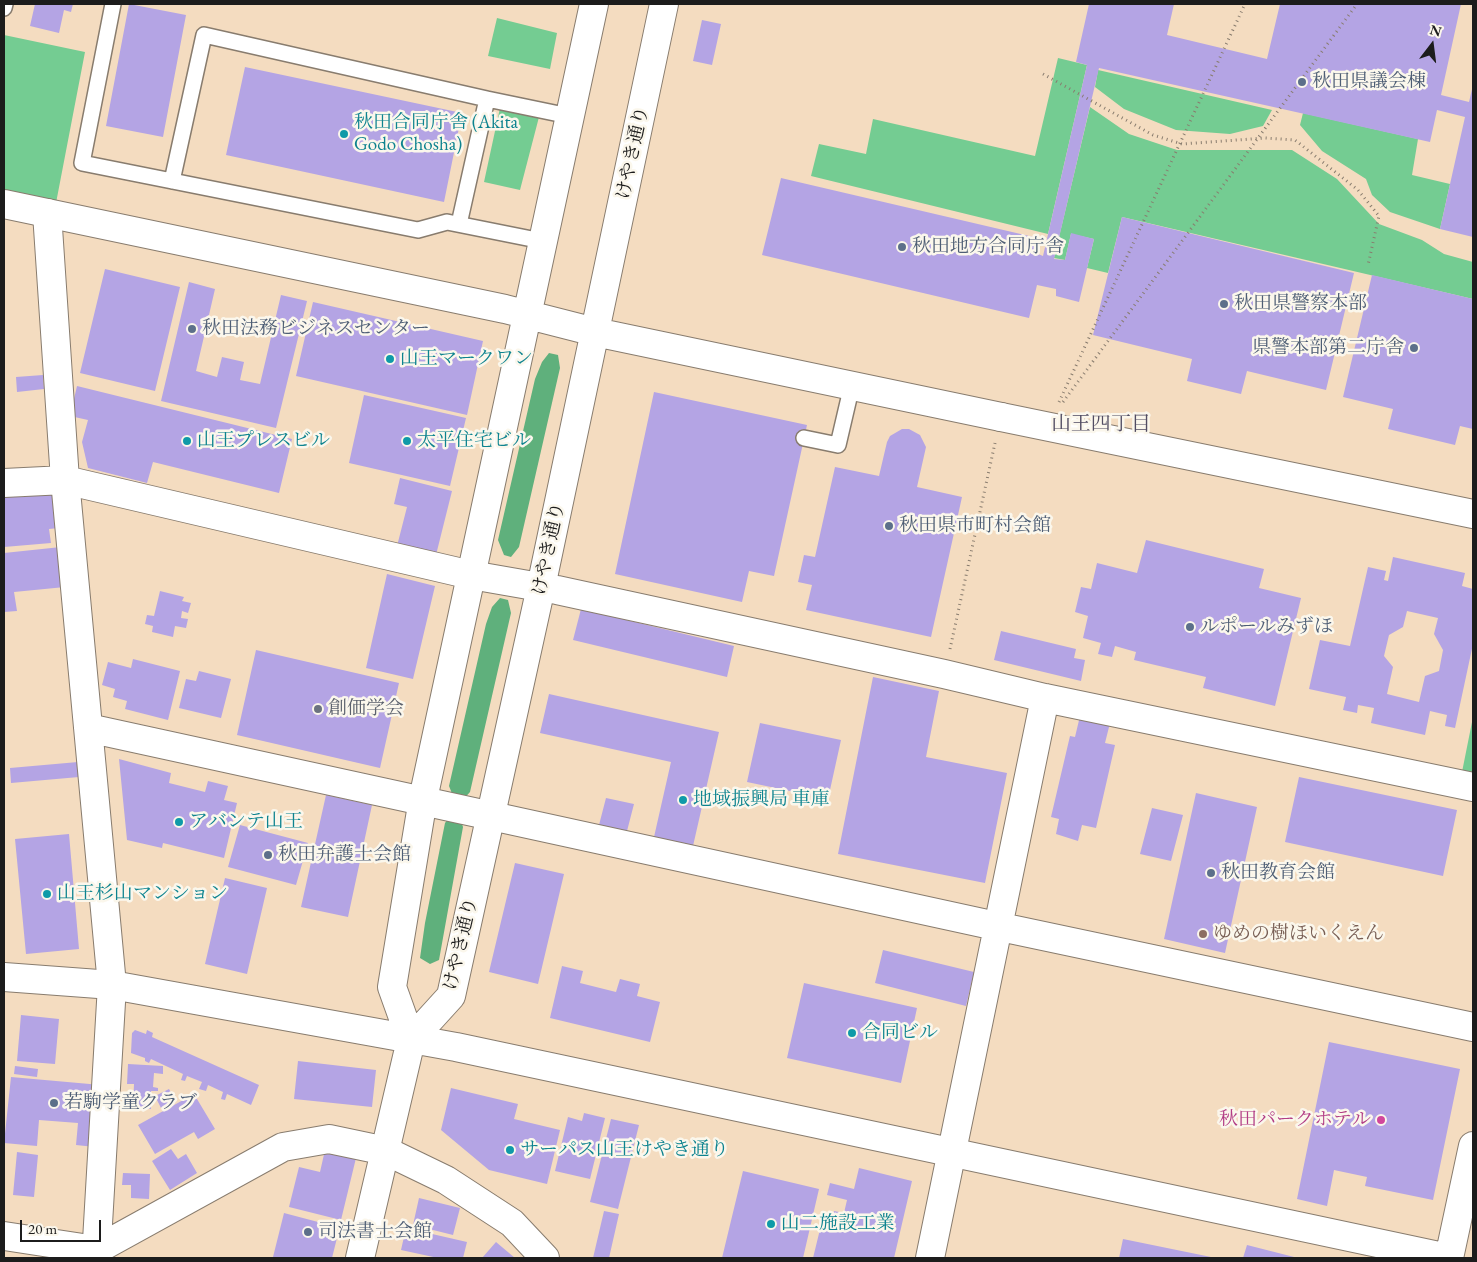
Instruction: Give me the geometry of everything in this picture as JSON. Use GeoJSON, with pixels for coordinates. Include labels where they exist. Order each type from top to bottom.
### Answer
{"type":"FeatureCollection","features":[{"type":"Feature","properties":{"kind":"street"},"geometry":{"type":"LineString","coordinates":[[360,1258],[411,1040],[392,987],[423,799],[594,4]]}},
{"type":"Feature","properties":{"kind":"street","name":"けやき通り"},"geometry":{"type":"LineString","coordinates":[[411,1040],[451,996],[541,587],[664,4]]}},
{"type":"Feature","properties":{"kind":"street"},"geometry":{"type":"LineString","coordinates":[[4,204],[528,314],[595,332],[1473,514]]}},
{"type":"Feature","properties":{"kind":"street"},"geometry":{"type":"LineString","coordinates":[[47,213],[65,480],[112,985],[93,1256]]}},
{"type":"Feature","properties":{"kind":"street"},"geometry":{"type":"LineString","coordinates":[[4,483],[65,480],[471,575],[541,587],[944,674],[1045,698],[1473,787]]}},
{"type":"Feature","properties":{"kind":"street"},"geometry":{"type":"LineString","coordinates":[[930,1258],[996,926],[1045,698]]}},
{"type":"Feature","properties":{"kind":"street"},"geometry":{"type":"LineString","coordinates":[[88,728],[423,799],[490,816],[996,926],[1473,1027]]}},
{"type":"Feature","properties":{"kind":"street"},"geometry":{"type":"LineString","coordinates":[[4,977],[112,985],[465,1049],[1448,1258],[1473,1146]]}},
{"type":"Feature","properties":{"kind":"street"},"geometry":{"type":"LineString","coordinates":[[4,1236],[93,1256],[283,1147],[329,1139],[386,1151],[446,1180],[486,1204],[512,1223],[545,1258]]}},
{"type":"Feature","properties":{"kind":"lane"},"geometry":{"type":"LineString","coordinates":[[113,4],[82,163],[418,230],[447,222],[542,241]]}},
{"type":"Feature","properties":{"kind":"lane"},"geometry":{"type":"LineString","coordinates":[[172,181],[204,35],[569,116]]}},
{"type":"Feature","properties":{"kind":"lane"},"geometry":{"type":"LineString","coordinates":[[459,224],[487,99]]}},
{"type":"Feature","properties":{"kind":"lane"},"geometry":{"type":"LineString","coordinates":[[804,438],[838,445],[852,385]]}},
{"type":"Feature","properties":{"kind":"path"},"geometry":{"type":"LineString","coordinates":[[1245,4],[1058,406],[1357,4]]}},
{"type":"Feature","properties":{"kind":"path"},"geometry":{"type":"LineString","coordinates":[[1043,74],[1152,135],[1182,144],[1266,138],[1295,140],[1358,190],[1379,216],[1368,265]]}},
{"type":"Feature","properties":{"kind":"path"},"geometry":{"type":"LineString","coordinates":[[944,674],[1001,416]]}},
{"type":"Feature","properties":{"kind":"green space"},"geometry":{"type":"Polygon","coordinates":[[[497,18],[557,33],[550,69],[488,56],[497,18]]]}},
{"type":"Feature","properties":{"kind":"green space"},"geometry":{"type":"Polygon","coordinates":[[[4,35],[85,52],[56,203],[4,190],[4,35]]]}},
{"type":"Feature","properties":{"kind":"green space"},"geometry":{"type":"Polygon","coordinates":[[[1058,58],[1087,65],[1048,234],[811,176],[819,144],[866,154],[873,119],[1035,156],[1058,58]]]}},
{"type":"Feature","properties":{"kind":"green space"},"geometry":{"type":"Polygon","coordinates":[[[1098,70],[1272,110],[1263,126],[1230,134],[1176,130],[1124,109],[1095,87],[1098,70]]]}},
{"type":"Feature","properties":{"kind":"green space"},"geometry":{"type":"Polygon","coordinates":[[[1090,107],[1129,134],[1177,150],[1292,150],[1337,179],[1379,224],[1422,240],[1444,254],[1473,262],[1473,299],[1122,217],[1108,273],[1087,268],[1094,239],[1071,234],[1065,260],[1054,258],[1090,107]]]}},
{"type":"Feature","properties":{"kind":"green space"},"geometry":{"type":"Polygon","coordinates":[[[500,108],[539,117],[520,190],[484,182],[500,108]]]}},
{"type":"Feature","properties":{"kind":"green space"},"geometry":{"type":"Polygon","coordinates":[[[1303,113],[1418,139],[1412,175],[1450,184],[1440,229],[1390,212],[1372,195],[1366,179],[1322,151],[1300,125],[1303,113]]]}},
{"type":"Feature","properties":{"kind":"green space"},"geometry":{"type":"Polygon","coordinates":[[[549,353],[558,355],[560,368],[519,547],[511,557],[504,555],[498,540],[535,379],[542,362],[549,353]]]}},
{"type":"Feature","properties":{"kind":"green space"},"geometry":{"type":"Polygon","coordinates":[[[500,598],[508,600],[511,613],[470,792],[461,802],[455,801],[449,786],[486,624],[492,607],[500,598]]]}},
{"type":"Feature","properties":{"kind":"green space"},"geometry":{"type":"Polygon","coordinates":[[[1473,717],[1473,774],[1462,772],[1473,717]]]}},
{"type":"Feature","properties":{"kind":"green space"},"geometry":{"type":"Polygon","coordinates":[[[452,814],[459,815],[463,827],[439,960],[430,964],[420,958],[425,923],[445,823],[452,814]]]}},
{"type":"Feature","properties":{"kind":"building"},"geometry":{"type":"Polygon","coordinates":[[[35,4],[73,4],[71,12],[64,10],[59,33],[30,26],[35,4]]]}},
{"type":"Feature","properties":{"kind":"building"},"geometry":{"type":"Polygon","coordinates":[[[129,4],[186,15],[163,137],[106,126],[129,4]]]}},
{"type":"Feature","properties":{"kind":"building"},"geometry":{"type":"Polygon","coordinates":[[[1089,4],[1174,4],[1167,35],[1267,59],[1280,4],[1461,4],[1441,95],[1469,102],[1473,85],[1473,237],[1440,229],[1465,117],[1437,110],[1430,142],[1099,68],[1054,259],[1065,260],[1071,233],[1094,239],[1079,302],[1056,296],[1056,289],[1037,285],[1029,318],[762,255],[781,178],[1042,239],[1038,254],[1043,256],[1087,65],[1076,62],[1089,4]]]}},
{"type":"Feature","properties":{"kind":"building"},"geometry":{"type":"Polygon","coordinates":[[[702,20],[721,24],[712,65],[693,61],[702,20]]]}},
{"type":"Feature","properties":{"kind":"building","name":"秋田合同庁舎 (Akita Godo Chosha)"},"geometry":{"type":"Polygon","coordinates":[[[245,67],[462,113],[444,202],[226,155],[245,67]]]}},
{"type":"Feature","properties":{"kind":"building","name":"秋田県警察本部"},"geometry":{"type":"Polygon","coordinates":[[[1122,217],[1354,273],[1326,390],[1247,371],[1241,394],[1187,381],[1192,359],[1093,335],[1122,217]]]}},
{"type":"Feature","properties":{"kind":"building"},"geometry":{"type":"Polygon","coordinates":[[[105,269],[180,287],[155,391],[80,373],[105,269]]]}},
{"type":"Feature","properties":{"kind":"building","name":"県警本部第二庁舎"},"geometry":{"type":"Polygon","coordinates":[[[1372,275],[1473,299],[1473,429],[1460,426],[1455,445],[1388,429],[1393,409],[1343,397],[1372,275]]]}},
{"type":"Feature","properties":{"kind":"building","name":"秋田法務ビジネスセンター"},"geometry":{"type":"Polygon","coordinates":[[[189,282],[215,289],[196,371],[217,377],[222,357],[244,362],[240,380],[260,384],[281,295],[307,301],[276,428],[161,401],[189,282]]]}},
{"type":"Feature","properties":{"kind":"building","name":"山王マークワン"},"geometry":{"type":"Polygon","coordinates":[[[313,302],[483,341],[467,415],[296,376],[313,302]]]}},
{"type":"Feature","properties":{"kind":"building"},"geometry":{"type":"Polygon","coordinates":[[[43,375],[44,389],[17,392],[16,377],[43,375]]]}},
{"type":"Feature","properties":{"kind":"building","name":"山王プレスビル"},"geometry":{"type":"Polygon","coordinates":[[[77,386],[292,439],[279,493],[153,462],[147,483],[88,468],[82,442],[88,420],[70,416],[77,386]]]}},
{"type":"Feature","properties":{"kind":"building"},"geometry":{"type":"Polygon","coordinates":[[[654,392],[807,425],[774,576],[749,571],[742,602],[615,574],[654,392]]]}},
{"type":"Feature","properties":{"kind":"building","name":"太平住宅ビル"},"geometry":{"type":"Polygon","coordinates":[[[364,395],[466,418],[450,486],[349,463],[364,395]]]}},
{"type":"Feature","properties":{"kind":"building","name":"秋田県市町村会館"},"geometry":{"type":"Polygon","coordinates":[[[902,429],[909,429],[920,435],[926,447],[917,487],[962,497],[931,637],[806,610],[812,585],[798,582],[804,555],[815,557],[835,467],[879,476],[887,442],[890,436],[902,429]]]}},
{"type":"Feature","properties":{"kind":"building"},"geometry":{"type":"Polygon","coordinates":[[[400,478],[452,491],[435,559],[396,550],[407,507],[394,504],[400,478]]]}},
{"type":"Feature","properties":{"kind":"building"},"geometry":{"type":"Polygon","coordinates":[[[51,493],[56,500],[59,528],[49,529],[51,543],[4,547],[4,496],[51,493]]]}},
{"type":"Feature","properties":{"kind":"building","name":"ルポールみずほ"},"geometry":{"type":"Polygon","coordinates":[[[1146,540],[1264,569],[1259,588],[1301,598],[1275,706],[1203,688],[1206,677],[1134,660],[1136,652],[1115,646],[1112,657],[1098,654],[1101,643],[1083,638],[1088,616],[1075,612],[1081,587],[1091,589],[1097,563],[1137,573],[1146,540]]]}},
{"type":"Feature","properties":{"kind":"building"},"geometry":{"type":"Polygon","coordinates":[[[61,547],[65,587],[14,592],[17,611],[4,612],[4,553],[61,547]]]}},
{"type":"Feature","properties":{"kind":"building"},"geometry":{"type":"Polygon","coordinates":[[[1393,557],[1465,573],[1462,586],[1473,589],[1473,644],[1455,728],[1445,726],[1447,715],[1430,711],[1425,735],[1371,723],[1374,708],[1358,705],[1357,713],[1343,710],[1346,697],[1309,689],[1320,640],[1350,646],[1368,567],[1386,571],[1384,580],[1388,581],[1393,557]],[[1407,611],[1403,627],[1389,635],[1384,656],[1393,667],[1387,694],[1419,702],[1425,676],[1439,671],[1443,650],[1434,634],[1438,618],[1407,611]]]}},
{"type":"Feature","properties":{"kind":"building"},"geometry":{"type":"Polygon","coordinates":[[[387,574],[435,586],[413,679],[366,668],[387,574]]]}},
{"type":"Feature","properties":{"kind":"building"},"geometry":{"type":"Polygon","coordinates":[[[160,591],[184,597],[182,601],[191,603],[188,613],[182,611],[181,618],[188,619],[186,628],[175,626],[173,637],[152,632],[153,626],[145,624],[147,615],[154,616],[160,591]]]}},
{"type":"Feature","properties":{"kind":"building"},"geometry":{"type":"Polygon","coordinates":[[[581,609],[734,646],[727,677],[573,640],[581,609]]]}},
{"type":"Feature","properties":{"kind":"building"},"geometry":{"type":"Polygon","coordinates":[[[1001,631],[1076,649],[1074,658],[1085,660],[1081,681],[994,660],[1001,631]]]}},
{"type":"Feature","properties":{"kind":"building","name":"創価学会"},"geometry":{"type":"Polygon","coordinates":[[[256,650],[399,683],[380,768],[237,735],[256,650]]]}},
{"type":"Feature","properties":{"kind":"building"},"geometry":{"type":"Polygon","coordinates":[[[133,659],[180,671],[168,720],[125,709],[127,701],[113,697],[115,689],[102,685],[108,662],[131,668],[133,659]]]}},
{"type":"Feature","properties":{"kind":"building"},"geometry":{"type":"Polygon","coordinates":[[[199,671],[231,679],[221,718],[179,708],[186,679],[196,681],[199,671]]]}},
{"type":"Feature","properties":{"kind":"building"},"geometry":{"type":"Polygon","coordinates":[[[873,677],[939,691],[926,757],[1007,773],[985,883],[838,854],[873,677]]]}},
{"type":"Feature","properties":{"kind":"building","name":"地域振興局 車庫"},"geometry":{"type":"Polygon","coordinates":[[[549,694],[719,732],[693,846],[654,837],[671,762],[540,733],[549,694]]]}},
{"type":"Feature","properties":{"kind":"building"},"geometry":{"type":"Polygon","coordinates":[[[1080,716],[1110,723],[1105,743],[1115,745],[1096,828],[1082,825],[1078,841],[1056,834],[1059,819],[1051,817],[1070,736],[1075,737],[1080,716]]]}},
{"type":"Feature","properties":{"kind":"building"},"geometry":{"type":"Polygon","coordinates":[[[760,723],[841,740],[828,799],[747,782],[760,723]]]}},
{"type":"Feature","properties":{"kind":"building","name":"アバンテ山王"},"geometry":{"type":"Polygon","coordinates":[[[119,759],[171,773],[169,783],[205,792],[208,781],[228,786],[224,800],[237,803],[224,858],[163,843],[162,848],[127,840],[119,759]]]}},
{"type":"Feature","properties":{"kind":"building"},"geometry":{"type":"Polygon","coordinates":[[[78,762],[79,777],[11,783],[10,768],[78,762]]]}},
{"type":"Feature","properties":{"kind":"building"},"geometry":{"type":"Polygon","coordinates":[[[1299,777],[1457,810],[1443,876],[1285,842],[1299,777]]]}},
{"type":"Feature","properties":{"kind":"building","name":"秋田教育会館"},"geometry":{"type":"Polygon","coordinates":[[[1196,793],[1257,807],[1225,953],[1164,939],[1196,793]]]}},
{"type":"Feature","properties":{"kind":"building"},"geometry":{"type":"Polygon","coordinates":[[[326,795],[372,805],[348,917],[301,907],[326,795]]]}},
{"type":"Feature","properties":{"kind":"building"},"geometry":{"type":"Polygon","coordinates":[[[606,798],[634,804],[627,831],[599,825],[606,798]]]}},
{"type":"Feature","properties":{"kind":"building"},"geometry":{"type":"Polygon","coordinates":[[[1152,808],[1183,815],[1171,861],[1140,854],[1152,808]]]}},
{"type":"Feature","properties":{"kind":"building","name":"秋田弁護士会館"},"geometry":{"type":"Polygon","coordinates":[[[240,825],[308,843],[296,885],[228,867],[240,825]]]}},
{"type":"Feature","properties":{"kind":"building","name":"山王杉山マンション"},"geometry":{"type":"Polygon","coordinates":[[[69,834],[79,949],[26,954],[15,839],[69,834]]]}},
{"type":"Feature","properties":{"kind":"building"},"geometry":{"type":"Polygon","coordinates":[[[515,863],[564,874],[538,984],[489,972],[515,863]]]}},
{"type":"Feature","properties":{"kind":"building"},"geometry":{"type":"Polygon","coordinates":[[[225,878],[267,888],[247,974],[205,964],[225,878]]]}},
{"type":"Feature","properties":{"kind":"building"},"geometry":{"type":"Polygon","coordinates":[[[883,950],[974,972],[966,1006],[875,983],[883,950]]]}},
{"type":"Feature","properties":{"kind":"building"},"geometry":{"type":"Polygon","coordinates":[[[562,966],[583,971],[580,983],[616,992],[620,979],[640,984],[637,996],[660,1002],[650,1042],[550,1018],[562,966]]]}},
{"type":"Feature","properties":{"kind":"building","name":"合同ビル"},"geometry":{"type":"Polygon","coordinates":[[[804,983],[917,1008],[901,1083],[787,1058],[804,983]]]}},
{"type":"Feature","properties":{"kind":"building"},"geometry":{"type":"Polygon","coordinates":[[[21,1015],[59,1019],[55,1064],[17,1061],[21,1015]]]}},
{"type":"Feature","properties":{"kind":"building"},"geometry":{"type":"Polygon","coordinates":[[[135,1030],[146,1034],[147,1030],[153,1033],[152,1037],[259,1085],[251,1105],[227,1094],[225,1100],[221,1099],[223,1092],[208,1085],[206,1091],[199,1089],[202,1082],[187,1076],[185,1081],[181,1080],[183,1074],[151,1059],[149,1063],[145,1061],[145,1058],[131,1053],[132,1033],[135,1030]]]}},
{"type":"Feature","properties":{"kind":"building","name":"秋田パークホテル"},"geometry":{"type":"Polygon","coordinates":[[[1329,1042],[1460,1069],[1433,1200],[1365,1186],[1367,1177],[1334,1170],[1327,1206],[1297,1199],[1329,1042]]]}},
{"type":"Feature","properties":{"kind":"building"},"geometry":{"type":"Polygon","coordinates":[[[298,1061],[376,1070],[372,1107],[294,1099],[298,1061]]]}},
{"type":"Feature","properties":{"kind":"building"},"geometry":{"type":"Polygon","coordinates":[[[128,1064],[163,1066],[163,1074],[154,1073],[153,1087],[158,1088],[158,1091],[151,1091],[151,1109],[133,1108],[134,1084],[127,1084],[128,1064]]]}},
{"type":"Feature","properties":{"kind":"building"},"geometry":{"type":"Polygon","coordinates":[[[15,1066],[38,1069],[37,1077],[14,1074],[15,1066]]]}},
{"type":"Feature","properties":{"kind":"building","name":"若駒学童クラブ"},"geometry":{"type":"Polygon","coordinates":[[[11,1077],[101,1085],[95,1147],[76,1145],[78,1123],[39,1120],[37,1146],[4,1143],[11,1077]]]}},
{"type":"Feature","properties":{"kind":"building","name":"サーパス山王けやき通り"},"geometry":{"type":"Polygon","coordinates":[[[451,1088],[518,1104],[514,1119],[560,1130],[547,1184],[489,1170],[441,1130],[451,1088]]]}},
{"type":"Feature","properties":{"kind":"building"},"geometry":{"type":"Polygon","coordinates":[[[169,1089],[175,1100],[161,1108],[155,1096],[169,1089]]]}},
{"type":"Feature","properties":{"kind":"building"},"geometry":{"type":"Polygon","coordinates":[[[194,1094],[215,1129],[198,1139],[194,1132],[155,1154],[138,1125],[194,1094]]]}},
{"type":"Feature","properties":{"kind":"building"},"geometry":{"type":"Polygon","coordinates":[[[584,1113],[605,1118],[590,1179],[555,1171],[568,1117],[582,1121],[584,1113]]]}},
{"type":"Feature","properties":{"kind":"building"},"geometry":{"type":"Polygon","coordinates":[[[611,1119],[639,1125],[618,1209],[590,1202],[611,1119]]]}},
{"type":"Feature","properties":{"kind":"building"},"geometry":{"type":"Polygon","coordinates":[[[171,1149],[178,1159],[186,1154],[197,1173],[170,1190],[152,1161],[171,1149]]]}},
{"type":"Feature","properties":{"kind":"building"},"geometry":{"type":"Polygon","coordinates":[[[325,1150],[356,1158],[341,1220],[289,1207],[299,1167],[320,1172],[325,1150]]]}},
{"type":"Feature","properties":{"kind":"building"},"geometry":{"type":"Polygon","coordinates":[[[17,1152],[38,1155],[34,1197],[13,1195],[17,1152]]]}},
{"type":"Feature","properties":{"kind":"building"},"geometry":{"type":"Polygon","coordinates":[[[859,1168],[912,1181],[894,1258],[813,1258],[824,1213],[833,1215],[834,1211],[844,1213],[847,1200],[827,1195],[830,1183],[854,1189],[859,1168]]]}},
{"type":"Feature","properties":{"kind":"building","name":"山二施設工業"},"geometry":{"type":"Polygon","coordinates":[[[743,1171],[819,1189],[803,1258],[722,1258],[743,1171]]]}},
{"type":"Feature","properties":{"kind":"building"},"geometry":{"type":"Polygon","coordinates":[[[123,1173],[150,1174],[149,1199],[131,1198],[131,1185],[122,1185],[123,1173]]]}},
{"type":"Feature","properties":{"kind":"building"},"geometry":{"type":"Polygon","coordinates":[[[419,1198],[460,1208],[453,1235],[413,1225],[419,1198]]]}},
{"type":"Feature","properties":{"kind":"building"},"geometry":{"type":"Polygon","coordinates":[[[604,1211],[619,1214],[609,1258],[593,1258],[604,1211]]]}},
{"type":"Feature","properties":{"kind":"building","name":"司法書士会館"},"geometry":{"type":"Polygon","coordinates":[[[284,1213],[337,1227],[337,1238],[332,1258],[273,1257],[284,1213]]]}},
{"type":"Feature","properties":{"kind":"building"},"geometry":{"type":"Polygon","coordinates":[[[406,1228],[467,1242],[463,1258],[438,1258],[401,1250],[406,1228]]]}},
{"type":"Feature","properties":{"kind":"building"},"geometry":{"type":"Polygon","coordinates":[[[1123,1239],[1211,1257],[1211,1258],[1119,1258],[1123,1239]]]}},
{"type":"Feature","properties":{"kind":"building"},"geometry":{"type":"Polygon","coordinates":[[[496,1242],[515,1258],[482,1258],[496,1242]]]}},
{"type":"Feature","properties":{"kind":"building"},"geometry":{"type":"Polygon","coordinates":[[[1247,1245],[1298,1258],[1243,1258],[1247,1245]]]}},
{"type":"Feature","properties":{"kind":"place","name":"秋田県議会棟"},"geometry":{"type":"Point","coordinates":[1302,82]}},
{"type":"Feature","properties":{"kind":"place","name":"秋田合同庁舎 (Akita Godo Chosha)"},"geometry":{"type":"Point","coordinates":[344,134]}},
{"type":"Feature","properties":{"kind":"place","name":"秋田地方合同庁舎"},"geometry":{"type":"Point","coordinates":[902,247]}},
{"type":"Feature","properties":{"kind":"place","name":"秋田県警察本部"},"geometry":{"type":"Point","coordinates":[1224,304]}},
{"type":"Feature","properties":{"kind":"place","name":"秋田法務ビジネスセンター"},"geometry":{"type":"Point","coordinates":[192,329]}},
{"type":"Feature","properties":{"kind":"place","name":"県警本部第二庁舎"},"geometry":{"type":"Point","coordinates":[1414,348]}},
{"type":"Feature","properties":{"kind":"place","name":"山王マークワン"},"geometry":{"type":"Point","coordinates":[390,359]}},
{"type":"Feature","properties":{"kind":"place","name":"山王プレスビル"},"geometry":{"type":"Point","coordinates":[187,441]}},
{"type":"Feature","properties":{"kind":"place","name":"太平住宅ビル"},"geometry":{"type":"Point","coordinates":[407,441]}},
{"type":"Feature","properties":{"kind":"place","name":"秋田県市町村会館"},"geometry":{"type":"Point","coordinates":[889,526]}},
{"type":"Feature","properties":{"kind":"place","name":"ルポールみずほ"},"geometry":{"type":"Point","coordinates":[1190,627]}},
{"type":"Feature","properties":{"kind":"place","name":"創価学会"},"geometry":{"type":"Point","coordinates":[318,709]}},
{"type":"Feature","properties":{"kind":"place","name":"地域振興局 車庫"},"geometry":{"type":"Point","coordinates":[683,800]}},
{"type":"Feature","properties":{"kind":"place","name":"アバンテ山王"},"geometry":{"type":"Point","coordinates":[179,822]}},
{"type":"Feature","properties":{"kind":"place","name":"秋田弁護士会館"},"geometry":{"type":"Point","coordinates":[268,855]}},
{"type":"Feature","properties":{"kind":"place","name":"秋田教育会館"},"geometry":{"type":"Point","coordinates":[1211,873]}},
{"type":"Feature","properties":{"kind":"place","name":"山王杉山マンション"},"geometry":{"type":"Point","coordinates":[47,894]}},
{"type":"Feature","properties":{"kind":"place","name":"ゆめの樹ほいくえん"},"geometry":{"type":"Point","coordinates":[1203,934]}},
{"type":"Feature","properties":{"kind":"place","name":"合同ビル"},"geometry":{"type":"Point","coordinates":[852,1033]}},
{"type":"Feature","properties":{"kind":"place","name":"若駒学童クラブ"},"geometry":{"type":"Point","coordinates":[54,1103]}},
{"type":"Feature","properties":{"kind":"place","name":"秋田パークホテル"},"geometry":{"type":"Point","coordinates":[1381,1120]}},
{"type":"Feature","properties":{"kind":"place","name":"サーパス山王けやき通り"},"geometry":{"type":"Point","coordinates":[510,1150]}},
{"type":"Feature","properties":{"kind":"place","name":"山二施設工業"},"geometry":{"type":"Point","coordinates":[771,1224]}},
{"type":"Feature","properties":{"kind":"place","name":"司法書士会館"},"geometry":{"type":"Point","coordinates":[308,1232]}},
{"type":"Feature","properties":{"kind":"district","name":"山王四丁目"},"geometry":{"type":"Point","coordinates":[1101,425]}}]}
